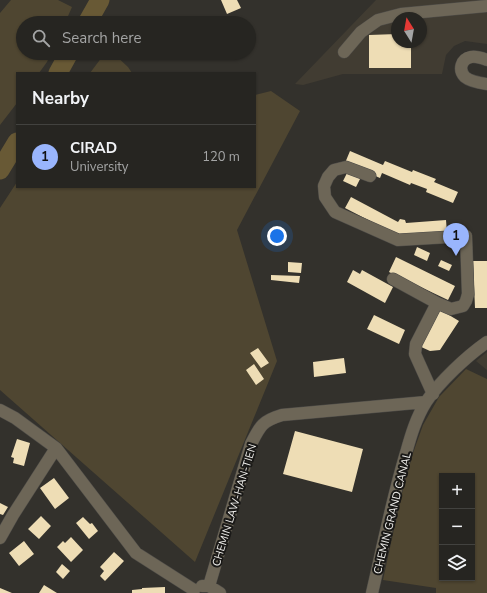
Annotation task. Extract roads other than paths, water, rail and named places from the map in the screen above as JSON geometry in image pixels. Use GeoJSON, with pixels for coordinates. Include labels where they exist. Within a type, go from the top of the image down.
{"type":"FeatureCollection","features":[{"type":"Feature","properties":{"kind":"street"},"geometry":{"type":"LineString","coordinates":[[344,52],[361,32],[378,20],[401,14],[487,6]]}},
{"type":"Feature","properties":{"kind":"street"},"geometry":{"type":"LineString","coordinates":[[487,60],[471,57],[465,60],[462,65],[462,72],[466,78],[472,81],[487,84]]}},
{"type":"Feature","properties":{"kind":"street"},"geometry":{"type":"LineString","coordinates":[[370,176],[346,167],[334,170],[328,177],[324,186],[326,197],[335,212],[398,240],[466,236],[468,294],[463,306],[451,309],[437,304],[393,279]]}},
{"type":"Feature","properties":{"kind":"street"},"geometry":{"type":"LineString","coordinates":[[429,398],[414,349],[437,304]]}},
{"type":"Feature","properties":{"kind":"street","name":"CHEMIN GRAND CANAL"},"geometry":{"type":"LineString","coordinates":[[372,593],[397,482],[416,421],[429,398],[453,371],[478,348],[487,342]]}},
{"type":"Feature","properties":{"kind":"street","name":"CHEMIN LAW-HAN-TIEN"},"geometry":{"type":"LineString","coordinates":[[209,586],[251,444],[259,428],[270,419],[282,414],[429,398]]}},
{"type":"Feature","properties":{"kind":"street"},"geometry":{"type":"LineString","coordinates":[[0,410],[15,418],[56,448],[136,552],[193,592],[200,586],[209,586],[220,593]]}},
{"type":"Feature","properties":{"kind":"street"},"geometry":{"type":"LineString","coordinates":[[0,538],[56,448]]}},
{"type":"Feature","properties":{"kind":"waterway"},"geometry":{"type":"LineString","coordinates":[[91,16],[100,0]]}},
{"type":"Feature","properties":{"kind":"waterway"},"geometry":{"type":"LineString","coordinates":[[59,72],[65,60]]}},
{"type":"Feature","properties":{"kind":"waterway"},"geometry":{"type":"LineString","coordinates":[[0,170],[16,144]]}},
{"type":"Feature","properties":{"kind":"place","name":"CIRAD"},"geometry":{"type":"Point","coordinates":[456,256]}}]}
